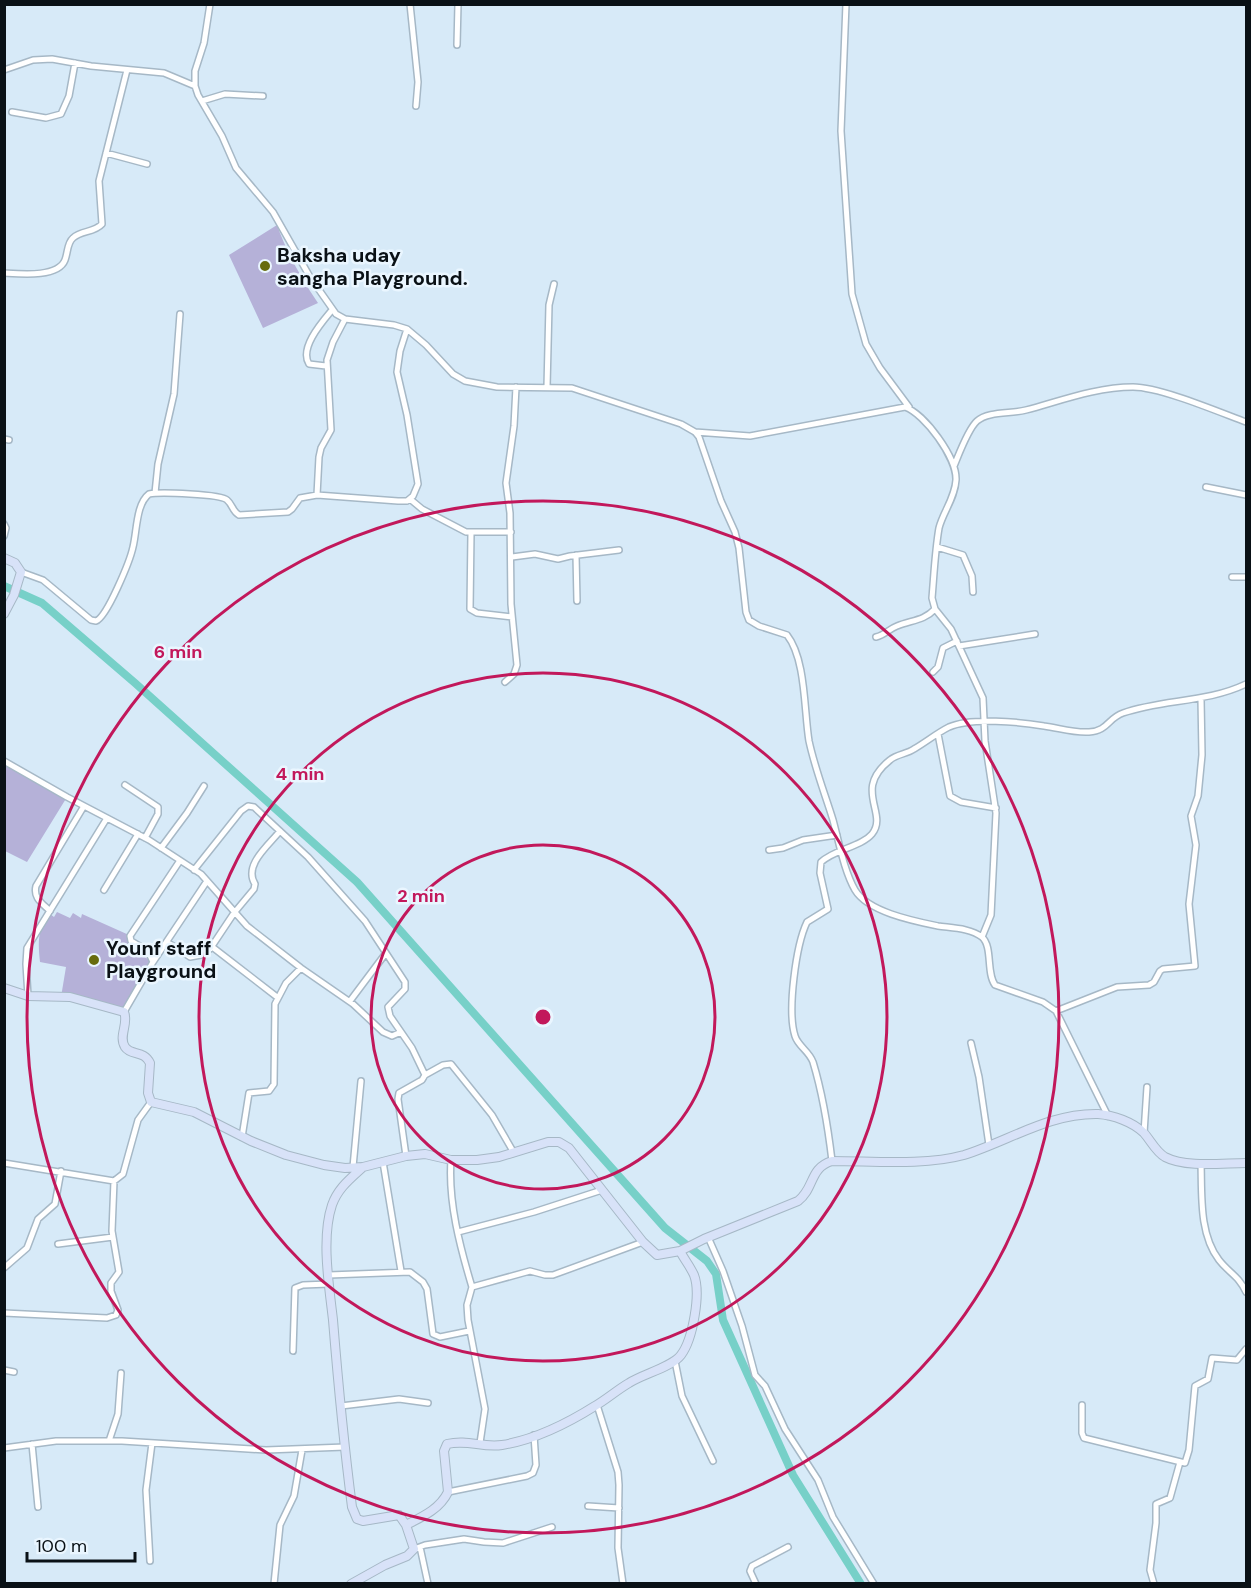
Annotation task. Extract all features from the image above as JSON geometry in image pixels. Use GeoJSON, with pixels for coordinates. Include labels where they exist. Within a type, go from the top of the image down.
{"type":"FeatureCollection","features":[{"type":"Feature","properties":{"kind":"street"},"geometry":{"type":"LineString","coordinates":[[210,4],[204,43],[195,71],[195,86],[236,168],[273,212],[288,242],[332,310],[345,319],[394,325],[407,329],[426,345],[453,374],[465,381],[486,386],[579,390],[681,424],[695,432],[750,436],[889,408],[905,406],[910,408]]}},
{"type":"Feature","properties":{"kind":"street"},"geometry":{"type":"LineString","coordinates":[[410,4],[418,82],[416,105]]}},
{"type":"Feature","properties":{"kind":"street"},"geometry":{"type":"LineString","coordinates":[[457,45],[458,4]]}},
{"type":"Feature","properties":{"kind":"street"},"geometry":{"type":"LineString","coordinates":[[846,4],[841,131],[852,294],[866,344],[880,368],[910,408],[949,454],[956,479],[940,527],[932,598],[935,609],[951,628],[983,698],[987,755],[996,808],[991,915],[982,938]]}},
{"type":"Feature","properties":{"kind":"street"},"geometry":{"type":"LineString","coordinates":[[4,70],[43,59],[164,73],[195,86]]}},
{"type":"Feature","properties":{"kind":"street"},"geometry":{"type":"LineString","coordinates":[[12,112],[46,118],[61,114],[69,96],[75,63]]}},
{"type":"Feature","properties":{"kind":"street"},"geometry":{"type":"LineString","coordinates":[[4,273],[31,274],[56,269],[63,264],[73,237],[96,230],[102,224],[99,180],[127,70]]}},
{"type":"Feature","properties":{"kind":"street"},"geometry":{"type":"LineString","coordinates":[[202,101],[225,94],[263,96]]}},
{"type":"Feature","properties":{"kind":"street"},"geometry":{"type":"LineString","coordinates":[[106,153],[147,164]]}},
{"type":"Feature","properties":{"kind":"street"},"geometry":{"type":"LineString","coordinates":[[547,387],[549,305],[554,284]]}},
{"type":"Feature","properties":{"kind":"street"},"geometry":{"type":"LineString","coordinates":[[326,366],[309,364],[306,358],[311,341],[332,310]]}},
{"type":"Feature","properties":{"kind":"street"},"geometry":{"type":"LineString","coordinates":[[155,493],[158,464],[174,394],[180,314]]}},
{"type":"Feature","properties":{"kind":"street"},"geometry":{"type":"LineString","coordinates":[[317,495],[319,457],[321,448],[331,430],[326,366],[333,342],[345,319]]}},
{"type":"Feature","properties":{"kind":"street"},"geometry":{"type":"LineString","coordinates":[[20,575],[43,580],[91,620],[101,620],[133,549],[143,502],[149,494],[220,497],[229,501],[234,513],[239,515],[288,512],[300,498],[317,495],[375,501],[410,499],[418,484],[407,415],[397,372],[400,351],[407,329]]}},
{"type":"Feature","properties":{"kind":"street"},"geometry":{"type":"LineString","coordinates":[[505,682],[514,674],[517,665],[512,617],[511,532],[506,483],[514,426],[516,387]]}},
{"type":"Feature","properties":{"kind":"street"},"geometry":{"type":"LineString","coordinates":[[954,466],[974,424],[982,418],[1023,411],[1077,395],[1125,387],[1137,387],[1164,393],[1246,422]]}},
{"type":"Feature","properties":{"kind":"street"},"geometry":{"type":"LineString","coordinates":[[695,432],[701,442],[721,501],[738,541],[746,612],[754,624],[787,635],[795,651],[815,768],[854,887],[870,904],[937,926],[962,929],[982,938],[995,985],[1043,1002],[1056,1011],[1108,1116]]}},
{"type":"Feature","properties":{"kind":"street"},"geometry":{"type":"LineString","coordinates":[[1206,487],[1246,495]]}},
{"type":"Feature","properties":{"kind":"street"},"geometry":{"type":"LineString","coordinates":[[410,499],[422,510],[471,533],[511,532]]}},
{"type":"Feature","properties":{"kind":"street"},"geometry":{"type":"LineString","coordinates":[[4,524],[6,528],[4,536]]}},
{"type":"Feature","properties":{"kind":"street"},"geometry":{"type":"LineString","coordinates":[[471,533],[471,609],[477,613],[512,617]]}},
{"type":"Feature","properties":{"kind":"street"},"geometry":{"type":"LineString","coordinates":[[937,547],[963,555],[966,567],[972,576],[973,592]]}},
{"type":"Feature","properties":{"kind":"street"},"geometry":{"type":"LineString","coordinates":[[512,557],[535,554],[558,559],[619,550]]}},
{"type":"Feature","properties":{"kind":"street"},"geometry":{"type":"LineString","coordinates":[[576,555],[577,601]]}},
{"type":"Feature","properties":{"kind":"street"},"geometry":{"type":"LineString","coordinates":[[4,558],[15,563],[20,575],[14,595],[4,614]]}},
{"type":"Feature","properties":{"kind":"street"},"geometry":{"type":"LineString","coordinates":[[1232,577],[1246,577]]}},
{"type":"Feature","properties":{"kind":"street"},"geometry":{"type":"LineString","coordinates":[[876,637],[884,635],[894,627],[927,617],[935,609]]}},
{"type":"Feature","properties":{"kind":"street"},"geometry":{"type":"LineString","coordinates":[[933,672],[939,664],[943,648],[958,643],[1035,634]]}},
{"type":"Feature","properties":{"kind":"street"},"geometry":{"type":"LineString","coordinates":[[832,1161],[826,1112],[812,1059],[797,1041],[793,1030],[793,975],[807,922],[828,909],[820,873],[821,862],[865,840],[875,829],[872,785],[874,777],[891,759],[911,751],[959,724],[1014,722],[1088,732],[1103,729],[1116,716],[1132,710],[1201,699],[1246,684]]}},
{"type":"Feature","properties":{"kind":"street"},"geometry":{"type":"LineString","coordinates":[[1056,1011],[1117,987],[1149,985],[1163,969],[1196,966],[1189,904],[1196,843],[1191,816],[1198,796],[1202,755],[1201,699]]}},
{"type":"Feature","properties":{"kind":"street"},"geometry":{"type":"LineString","coordinates":[[938,734],[948,789],[952,799],[996,808]]}},
{"type":"Feature","properties":{"kind":"street"},"geometry":{"type":"LineString","coordinates":[[4,761],[145,838],[194,870],[207,881],[247,926],[301,968],[350,1001],[383,1032],[392,1036],[401,1032]]}},
{"type":"Feature","properties":{"kind":"street"},"geometry":{"type":"LineString","coordinates":[[125,785],[158,807],[158,814],[145,838]]}},
{"type":"Feature","properties":{"kind":"street"},"geometry":{"type":"LineString","coordinates":[[161,848],[204,786]]}},
{"type":"Feature","properties":{"kind":"street"},"geometry":{"type":"LineString","coordinates":[[50,911],[38,899],[36,886],[84,806]]}},
{"type":"Feature","properties":{"kind":"street"},"geometry":{"type":"LineString","coordinates":[[194,870],[241,811],[248,806],[254,807],[308,857],[365,921],[405,982],[405,989],[388,1007],[390,1016],[412,1048],[424,1075]]}},
{"type":"Feature","properties":{"kind":"street"},"geometry":{"type":"LineString","coordinates":[[28,996],[27,948],[107,818]]}},
{"type":"Feature","properties":{"kind":"street"},"geometry":{"type":"LineString","coordinates":[[167,942],[190,957],[206,952],[255,886],[250,874],[255,861],[280,831]]}},
{"type":"Feature","properties":{"kind":"street"},"geometry":{"type":"LineString","coordinates":[[104,890],[138,834]]}},
{"type":"Feature","properties":{"kind":"street"},"geometry":{"type":"LineString","coordinates":[[769,850],[787,847],[803,840],[837,835]]}},
{"type":"Feature","properties":{"kind":"street"},"geometry":{"type":"LineString","coordinates":[[153,962],[148,951],[131,941],[130,936],[179,862]]}},
{"type":"Feature","properties":{"kind":"street"},"geometry":{"type":"LineString","coordinates":[[151,1102],[148,1093],[150,1063],[144,1055],[125,1047],[124,1012],[153,962],[207,881]]}},
{"type":"Feature","properties":{"kind":"street"},"geometry":{"type":"LineString","coordinates":[[211,946],[277,997]]}},
{"type":"Feature","properties":{"kind":"street"},"geometry":{"type":"LineString","coordinates":[[350,1001],[386,953]]}},
{"type":"Feature","properties":{"kind":"street"},"geometry":{"type":"LineString","coordinates":[[242,1137],[249,1093],[269,1091],[274,1084],[274,1012],[277,997],[286,983],[301,968]]}},
{"type":"Feature","properties":{"kind":"street"},"geometry":{"type":"LineString","coordinates":[[4,988],[28,996],[70,997],[124,1012]]}},
{"type":"Feature","properties":{"kind":"street"},"geometry":{"type":"LineString","coordinates":[[972,1044],[989,1145]]}},
{"type":"Feature","properties":{"kind":"street"},"geometry":{"type":"LineString","coordinates":[[406,1156],[399,1093],[422,1080],[424,1075],[443,1065],[451,1064],[492,1115],[514,1153]]}},
{"type":"Feature","properties":{"kind":"street"},"geometry":{"type":"LineString","coordinates":[[353,1167],[361,1081]]}},
{"type":"Feature","properties":{"kind":"street"},"geometry":{"type":"LineString","coordinates":[[1144,1133],[1147,1087]]}},
{"type":"Feature","properties":{"kind":"street"},"geometry":{"type":"LineString","coordinates":[[151,1102],[194,1112],[242,1137],[286,1155],[324,1165],[363,1167],[406,1156],[435,1155],[451,1160],[477,1160],[514,1153],[548,1142],[559,1142],[569,1148],[643,1242],[657,1255],[683,1249],[798,1201],[807,1191],[818,1168],[832,1161],[945,1159],[964,1155],[1057,1120],[1094,1114],[1128,1123],[1144,1133],[1166,1157],[1201,1164],[1246,1163]]}},
{"type":"Feature","properties":{"kind":"street"},"geometry":{"type":"LineString","coordinates":[[4,1163],[114,1181],[123,1174],[138,1120],[151,1102]]}},
{"type":"Feature","properties":{"kind":"street"},"geometry":{"type":"LineString","coordinates":[[451,1160],[452,1192],[458,1233],[472,1287],[467,1305],[469,1331],[485,1409],[480,1443]]}},
{"type":"Feature","properties":{"kind":"street"},"geometry":{"type":"LineString","coordinates":[[383,1162],[401,1271]]}},
{"type":"Feature","properties":{"kind":"street"},"geometry":{"type":"LineString","coordinates":[[1201,1164],[1204,1215],[1208,1238],[1217,1258],[1238,1277],[1246,1292]]}},
{"type":"Feature","properties":{"kind":"street"},"geometry":{"type":"LineString","coordinates":[[363,1167],[338,1189],[331,1208],[327,1234],[329,1279],[352,1508],[357,1519],[368,1521],[399,1515],[417,1548],[428,1584]]}},
{"type":"Feature","properties":{"kind":"street"},"geometry":{"type":"LineString","coordinates":[[4,1268],[27,1248],[38,1219],[55,1204],[61,1171]]}},
{"type":"Feature","properties":{"kind":"street"},"geometry":{"type":"LineString","coordinates":[[4,1313],[107,1317],[116,1315],[118,1310],[111,1291],[111,1280],[119,1272],[113,1237],[114,1181]]}},
{"type":"Feature","properties":{"kind":"street"},"geometry":{"type":"LineString","coordinates":[[458,1233],[602,1190]]}},
{"type":"Feature","properties":{"kind":"street"},"geometry":{"type":"LineString","coordinates":[[58,1244],[113,1237]]}},
{"type":"Feature","properties":{"kind":"street"},"geometry":{"type":"LineString","coordinates":[[706,1238],[723,1271],[742,1326],[755,1375],[765,1386],[785,1429],[818,1480],[833,1517],[874,1584]]}},
{"type":"Feature","properties":{"kind":"street"},"geometry":{"type":"LineString","coordinates":[[472,1287],[530,1271],[553,1275],[643,1242]]}},
{"type":"Feature","properties":{"kind":"street"},"geometry":{"type":"LineString","coordinates":[[406,1525],[441,1504],[448,1492],[445,1446],[447,1444],[460,1441],[489,1446],[503,1444],[556,1427],[597,1405],[629,1383],[675,1361],[687,1345],[696,1305],[697,1285],[683,1249]]}},
{"type":"Feature","properties":{"kind":"street"},"geometry":{"type":"LineString","coordinates":[[293,1351],[295,1288],[298,1285],[329,1279],[401,1271],[411,1272],[425,1285],[431,1309],[432,1328],[436,1336],[469,1331]]}},
{"type":"Feature","properties":{"kind":"street"},"geometry":{"type":"LineString","coordinates":[[1082,1405],[1084,1438],[1186,1462],[1194,1388],[1208,1379],[1211,1359],[1214,1357],[1237,1360],[1246,1349]]}},
{"type":"Feature","properties":{"kind":"street"},"geometry":{"type":"LineString","coordinates":[[675,1361],[682,1396],[713,1461]]}},
{"type":"Feature","properties":{"kind":"street"},"geometry":{"type":"LineString","coordinates":[[4,1370],[14,1372]]}},
{"type":"Feature","properties":{"kind":"street"},"geometry":{"type":"LineString","coordinates":[[109,1441],[118,1414],[121,1373]]}},
{"type":"Feature","properties":{"kind":"street"},"geometry":{"type":"LineString","coordinates":[[341,1406],[399,1399],[428,1403]]}},
{"type":"Feature","properties":{"kind":"street"},"geometry":{"type":"LineString","coordinates":[[597,1405],[618,1472],[618,1548],[623,1584]]}},
{"type":"Feature","properties":{"kind":"street"},"geometry":{"type":"LineString","coordinates":[[448,1492],[533,1473],[536,1465],[534,1435]]}},
{"type":"Feature","properties":{"kind":"street"},"geometry":{"type":"LineString","coordinates":[[4,1448],[57,1441],[152,1443],[224,1449],[302,1450],[345,1447]]}},
{"type":"Feature","properties":{"kind":"street"},"geometry":{"type":"LineString","coordinates":[[150,1561],[146,1481],[152,1443]]}},
{"type":"Feature","properties":{"kind":"street"},"geometry":{"type":"LineString","coordinates":[[33,1444],[38,1507]]}},
{"type":"Feature","properties":{"kind":"street"},"geometry":{"type":"LineString","coordinates":[[274,1584],[280,1526],[294,1496],[302,1450]]}},
{"type":"Feature","properties":{"kind":"street"},"geometry":{"type":"LineString","coordinates":[[1154,1584],[1150,1568],[1156,1504],[1170,1498],[1180,1462]]}},
{"type":"Feature","properties":{"kind":"street"},"geometry":{"type":"LineString","coordinates":[[588,1506],[619,1508]]}},
{"type":"Feature","properties":{"kind":"street"},"geometry":{"type":"LineString","coordinates":[[351,1584],[407,1556],[417,1548],[464,1539],[503,1543],[552,1527]]}},
{"type":"Feature","properties":{"kind":"street"},"geometry":{"type":"LineString","coordinates":[[756,1584],[750,1571],[752,1566],[788,1547]]}},
{"type":"Feature","properties":{"kind":"shaded area","name":"Baksha uday sangha Playground."},"geometry":{"type":"Polygon","coordinates":[[[277,225],[295,265],[318,303],[263,328],[229,255],[277,225]]]}},
{"type":"Feature","properties":{"kind":"shaded area"},"geometry":{"type":"Polygon","coordinates":[[[4,761],[67,797],[27,862],[5,851],[4,761]]]}},
{"type":"Feature","properties":{"kind":"shaded area","name":"Younf staff Playground"},"geometry":{"type":"Polygon","coordinates":[[[57,912],[70,918],[73,913],[81,918],[82,914],[129,935],[131,944],[153,963],[140,990],[125,1012],[61,997],[66,967],[40,962],[39,949],[39,936],[43,925],[50,914],[54,917],[57,912]]]}},
{"type":"Feature","properties":{"kind":"waterway"},"geometry":{"type":"LineString","coordinates":[[4,586],[42,603],[357,882],[665,1228],[707,1261],[716,1274],[723,1320],[793,1475],[861,1584]]}},
{"type":"Feature","properties":{"kind":"place","name":"Baksha uday sangha Playground."},"geometry":{"type":"Point","coordinates":[265,266]}},
{"type":"Feature","properties":{"kind":"place","name":"Younf staff Playground"},"geometry":{"type":"Point","coordinates":[94,960]}}]}
